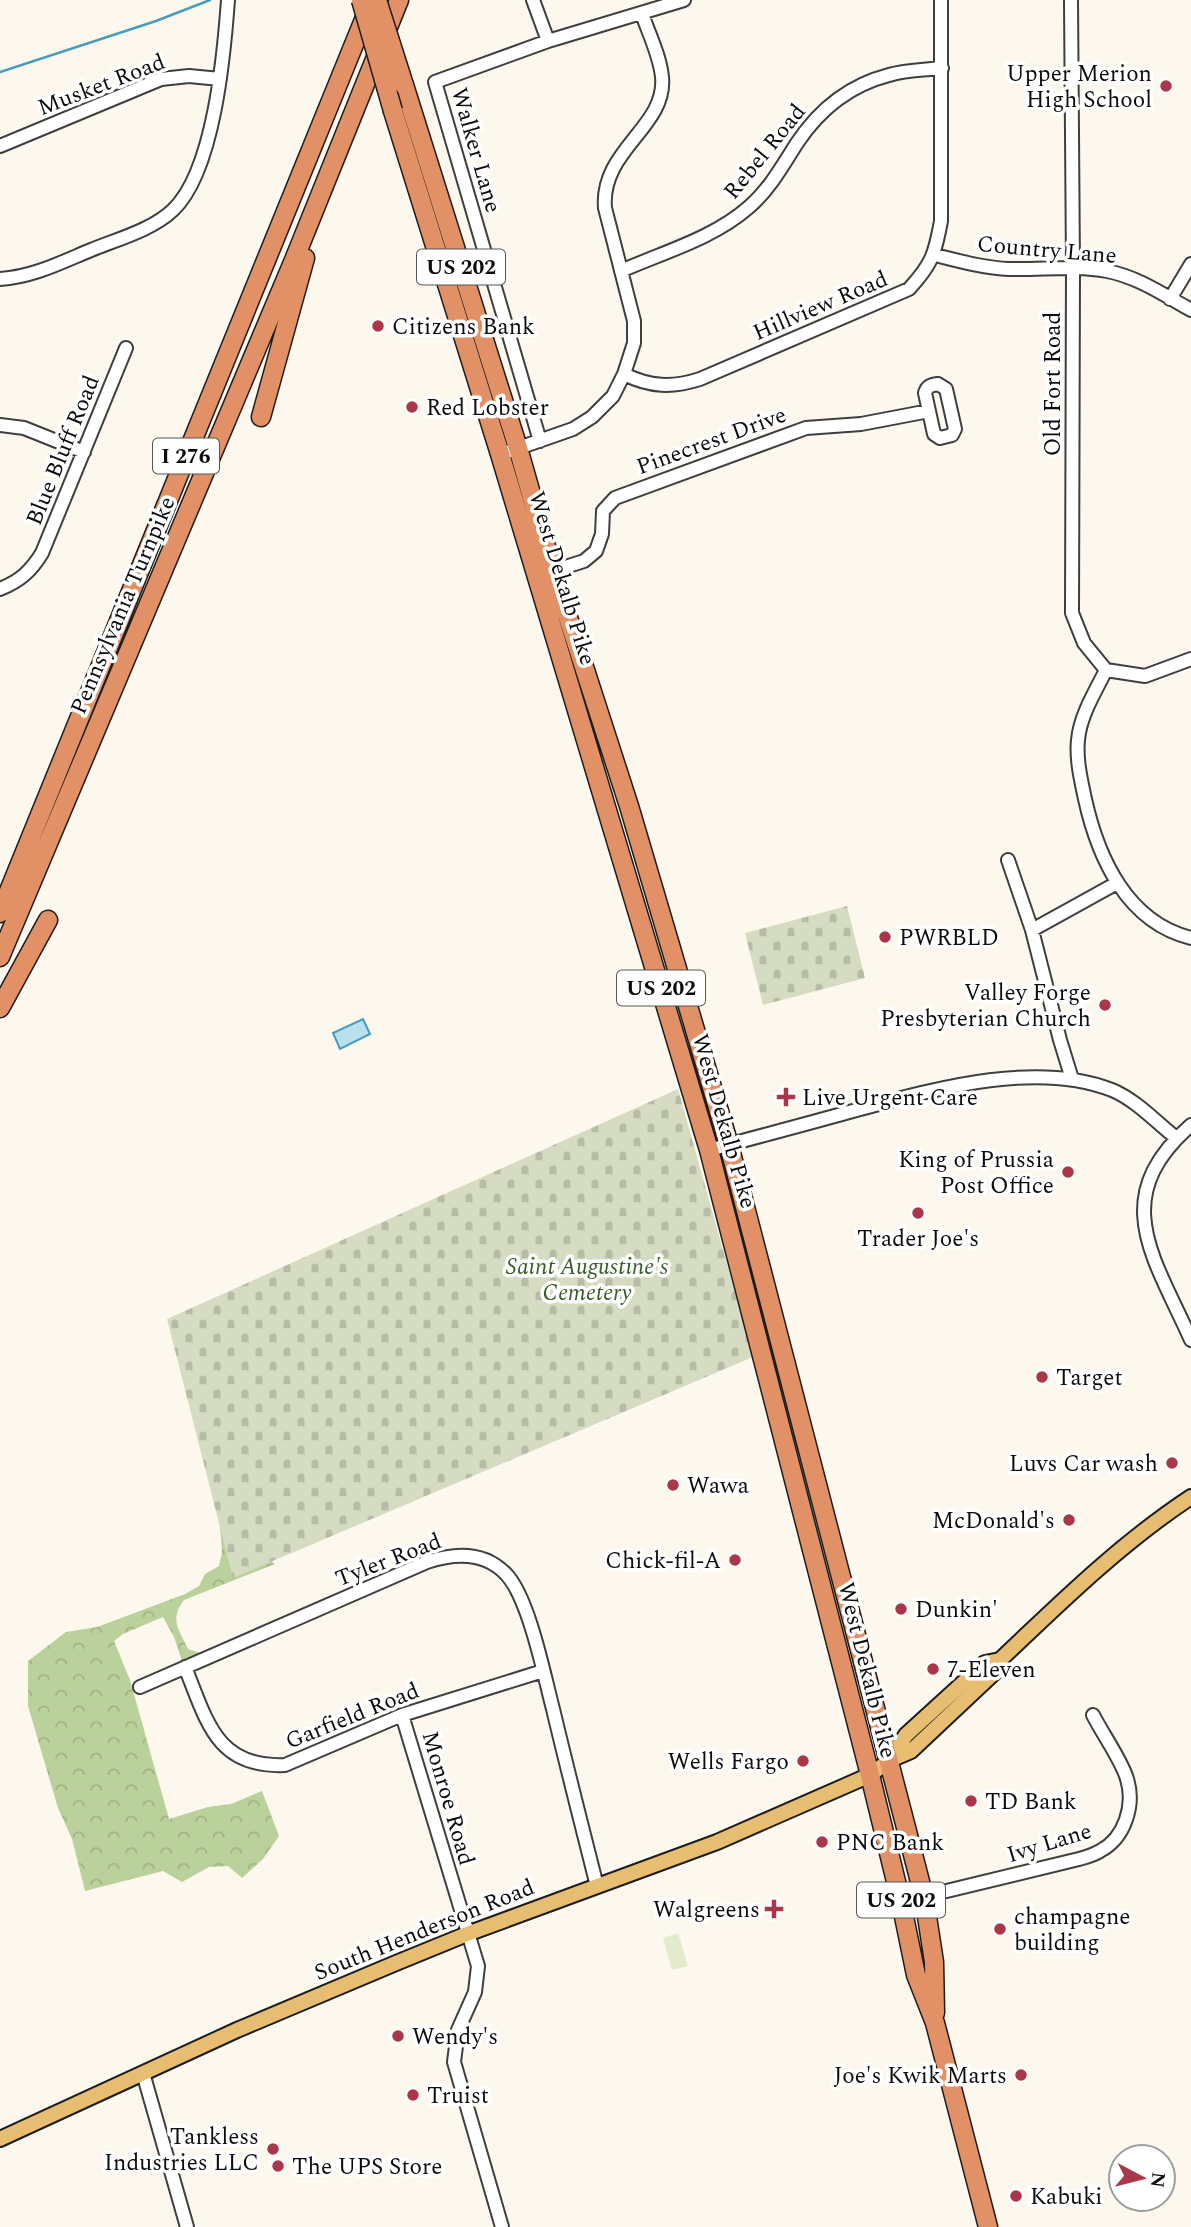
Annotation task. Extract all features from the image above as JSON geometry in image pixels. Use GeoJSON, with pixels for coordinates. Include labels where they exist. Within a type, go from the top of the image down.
{"type":"FeatureCollection","features":[{"type":"Feature","properties":{"kind":"highway","name":"West Dekalb Pike"},"geometry":{"type":"LineString","coordinates":[[361,0],[709,1150],[870,1775],[916,1975],[935,2024],[988,2227]]}},
{"type":"Feature","properties":{"kind":"highway","name":"West Dekalb Pike"},"geometry":{"type":"LineString","coordinates":[[375,0],[404,85],[518,448],[553,571],[629,806],[729,1145],[924,1897],[934,1962],[935,2024]]}},
{"type":"Feature","properties":{"kind":"highway","name":"Pennsylvania Turnpike"},"geometry":{"type":"LineString","coordinates":[[0,913],[375,0]]}},
{"type":"Feature","properties":{"kind":"highway","name":"Pennsylvania Turnpike"},"geometry":{"type":"LineString","coordinates":[[0,957],[338,153],[399,0]]}},
{"type":"Feature","properties":{"kind":"highway"},"geometry":{"type":"LineString","coordinates":[[261,416],[338,153]]}},
{"type":"Feature","properties":{"kind":"highway"},"geometry":{"type":"LineString","coordinates":[[0,1008],[48,919]]}},
{"type":"Feature","properties":{"kind":"highway"},"geometry":{"type":"LineString","coordinates":[[770,1381],[806,1434]]}},
{"type":"Feature","properties":{"kind":"highway"},"geometry":{"type":"LineString","coordinates":[[781,1428],[796,1439],[821,1498]]}},
{"type":"Feature","properties":{"kind":"main road","name":"South Henderson Road"},"geometry":{"type":"LineString","coordinates":[[0,2139],[237,2029],[467,1934],[717,1842],[870,1775],[890,1760],[911,1751],[995,1673],[1000,1660],[1107,1561],[1153,1523],[1191,1497]]}},
{"type":"Feature","properties":{"kind":"street"},"geometry":{"type":"LineString","coordinates":[[0,279],[43,270],[153,224],[174,209],[191,183],[212,119],[220,79],[228,0]]}},
{"type":"Feature","properties":{"kind":"street"},"geometry":{"type":"LineString","coordinates":[[533,0],[548,41]]}},
{"type":"Feature","properties":{"kind":"street","name":"Walker Lane"},"geometry":{"type":"LineString","coordinates":[[540,441],[435,82],[548,41],[684,0]]}},
{"type":"Feature","properties":{"kind":"street","name":"Hillview Road"},"geometry":{"type":"LineString","coordinates":[[624,374],[639,382],[660,386],[682,385],[700,379],[909,289],[924,272],[935,255],[941,221],[941,0]]}},
{"type":"Feature","properties":{"kind":"street","name":"Old Fort Road"},"geometry":{"type":"LineString","coordinates":[[1071,0],[1072,613],[1084,643],[1106,670]]}},
{"type":"Feature","properties":{"kind":"street"},"geometry":{"type":"LineString","coordinates":[[500,454],[573,429],[592,418],[613,396],[634,344],[634,321],[605,208],[604,193],[608,176],[617,160],[653,113],[660,96],[662,78],[659,61],[642,14]]}},
{"type":"Feature","properties":{"kind":"street","name":"Rebel Road"},"geometry":{"type":"LineString","coordinates":[[621,271],[735,219],[772,181],[810,123],[832,103],[856,87],[890,74],[942,68]]}},
{"type":"Feature","properties":{"kind":"street","name":"Musket Road"},"geometry":{"type":"LineString","coordinates":[[0,146],[161,79],[189,76],[220,79]]}},
{"type":"Feature","properties":{"kind":"street","name":"Country Lane"},"geometry":{"type":"LineString","coordinates":[[935,255],[1008,269],[1073,268],[1109,271],[1141,282],[1191,310]]}},
{"type":"Feature","properties":{"kind":"street"},"geometry":{"type":"LineString","coordinates":[[1170,299],[1191,264]]}},
{"type":"Feature","properties":{"kind":"street","name":"Blue Bluff Road"},"geometry":{"type":"LineString","coordinates":[[0,589],[22,578],[43,553],[126,348]]}},
{"type":"Feature","properties":{"kind":"street","name":"Pinecrest Drive"},"geometry":{"type":"LineString","coordinates":[[553,571],[584,561],[596,551],[602,534],[603,511],[615,498],[806,428],[861,424],[929,411]]}},
{"type":"Feature","properties":{"kind":"street"},"geometry":{"type":"LineString","coordinates":[[0,425],[24,428],[84,452]]}},
{"type":"Feature","properties":{"kind":"street"},"geometry":{"type":"LineString","coordinates":[[1191,659],[1145,676],[1106,670],[1087,707],[1078,739],[1079,772],[1097,842],[1117,883],[1136,907],[1157,925],[1191,938]]}},
{"type":"Feature","properties":{"kind":"street"},"geometry":{"type":"LineString","coordinates":[[1008,860],[1032,930],[1072,1079]]}},
{"type":"Feature","properties":{"kind":"street"},"geometry":{"type":"LineString","coordinates":[[1032,930],[1117,883]]}},
{"type":"Feature","properties":{"kind":"street"},"geometry":{"type":"LineString","coordinates":[[709,1150],[950,1086],[1021,1079],[1072,1079],[1114,1091],[1140,1108],[1176,1138]]}},
{"type":"Feature","properties":{"kind":"street"},"geometry":{"type":"LineString","coordinates":[[1191,1125],[1176,1138],[1155,1165],[1146,1188],[1143,1211],[1150,1247],[1191,1340]]}},
{"type":"Feature","properties":{"kind":"street","name":"Tyler Road"},"geometry":{"type":"LineString","coordinates":[[140,1687],[427,1562],[458,1554],[475,1556],[490,1562],[505,1573],[522,1599],[543,1671],[597,1886]]}},
{"type":"Feature","properties":{"kind":"street","name":"Garfield Road"},"geometry":{"type":"LineString","coordinates":[[185,1667],[214,1733],[225,1747],[252,1764],[285,1765],[402,1715],[543,1671]]}},
{"type":"Feature","properties":{"kind":"street","name":"Monroe Road"},"geometry":{"type":"LineString","coordinates":[[402,1715],[478,1966],[475,1992],[458,2030],[454,2062],[502,2227]]}},
{"type":"Feature","properties":{"kind":"street","name":"Ivy Lane"},"geometry":{"type":"LineString","coordinates":[[901,1902],[1079,1859],[1100,1851],[1112,1842],[1129,1813],[1130,1794],[1127,1776],[1093,1715]]}},
{"type":"Feature","properties":{"kind":"street"},"geometry":{"type":"LineString","coordinates":[[143,2073],[187,2227]]}},
{"type":"Feature","properties":{"kind":"green space"},"geometry":{"type":"Polygon","coordinates":[[[847,906],[865,978],[763,1005],[745,933],[847,906]]]}},
{"type":"Feature","properties":{"kind":"green space","name":"Saint Augustine's Cemetery"},"geometry":{"type":"Polygon","coordinates":[[[678,1089],[753,1357],[233,1578],[167,1319],[678,1089]]]}},
{"type":"Feature","properties":{"kind":"green space"},"geometry":{"type":"Polygon","coordinates":[[[220,1526],[275,1564],[184,1600],[177,1613],[177,1624],[188,1649],[200,1653],[182,1661],[174,1637],[163,1617],[123,1634],[114,1641],[130,1680],[169,1819],[208,1807],[231,1804],[262,1791],[279,1836],[263,1859],[242,1878],[228,1866],[209,1867],[182,1882],[163,1871],[85,1891],[72,1839],[58,1808],[28,1706],[28,1661],[66,1632],[97,1627],[185,1594],[199,1586],[205,1574],[219,1566],[222,1552],[220,1526]]]}},
{"type":"Feature","properties":{"kind":"green space"},"geometry":{"type":"Polygon","coordinates":[[[678,1933],[688,1966],[672,1970],[663,1938],[678,1933]]]}},
{"type":"Feature","properties":{"kind":"water"},"geometry":{"type":"Polygon","coordinates":[[[363,1019],[370,1034],[340,1049],[333,1033],[363,1019]]]}},
{"type":"Feature","properties":{"kind":"waterway"},"geometry":{"type":"LineString","coordinates":[[0,72],[156,21],[210,0]]}},
{"type":"Feature","properties":{"kind":"place","name":"Upper Merion High School"},"geometry":{"type":"Point","coordinates":[1166,86]}},
{"type":"Feature","properties":{"kind":"place","name":"Citizens Bank"},"geometry":{"type":"Point","coordinates":[378,326]}},
{"type":"Feature","properties":{"kind":"place","name":"Red Lobster"},"geometry":{"type":"Point","coordinates":[412,407]}},
{"type":"Feature","properties":{"kind":"place","name":"PWRBLD"},"geometry":{"type":"Point","coordinates":[885,937]}},
{"type":"Feature","properties":{"kind":"place","name":"Valley Forge Presbyterian Church"},"geometry":{"type":"Point","coordinates":[1105,1005]}},
{"type":"Feature","properties":{"kind":"place","name":"Live Urgent Care"},"geometry":{"type":"Point","coordinates":[786,1097]}},
{"type":"Feature","properties":{"kind":"place","name":"King of Prussia Post Office"},"geometry":{"type":"Point","coordinates":[1068,1172]}},
{"type":"Feature","properties":{"kind":"place","name":"Trader Joe's"},"geometry":{"type":"Point","coordinates":[918,1213]}},
{"type":"Feature","properties":{"kind":"place","name":"Target"},"geometry":{"type":"Point","coordinates":[1042,1377]}},
{"type":"Feature","properties":{"kind":"place","name":"Luvs Car wash"},"geometry":{"type":"Point","coordinates":[1172,1463]}},
{"type":"Feature","properties":{"kind":"place","name":"Wawa"},"geometry":{"type":"Point","coordinates":[673,1485]}},
{"type":"Feature","properties":{"kind":"place","name":"McDonald's"},"geometry":{"type":"Point","coordinates":[1069,1520]}},
{"type":"Feature","properties":{"kind":"place","name":"Chick-fil-A"},"geometry":{"type":"Point","coordinates":[735,1560]}},
{"type":"Feature","properties":{"kind":"place","name":"Dunkin'"},"geometry":{"type":"Point","coordinates":[901,1609]}},
{"type":"Feature","properties":{"kind":"place","name":"7-Eleven"},"geometry":{"type":"Point","coordinates":[933,1669]}},
{"type":"Feature","properties":{"kind":"place","name":"Wells Fargo"},"geometry":{"type":"Point","coordinates":[803,1761]}},
{"type":"Feature","properties":{"kind":"place","name":"TD Bank"},"geometry":{"type":"Point","coordinates":[971,1801]}},
{"type":"Feature","properties":{"kind":"place","name":"PNC Bank"},"geometry":{"type":"Point","coordinates":[822,1842]}},
{"type":"Feature","properties":{"kind":"place","name":"Walgreens"},"geometry":{"type":"Point","coordinates":[774,1909]}},
{"type":"Feature","properties":{"kind":"place","name":"champagne building"},"geometry":{"type":"Point","coordinates":[1000,1929]}},
{"type":"Feature","properties":{"kind":"place","name":"Wendy's"},"geometry":{"type":"Point","coordinates":[398,2036]}},
{"type":"Feature","properties":{"kind":"place","name":"Joe's Kwik Marts"},"geometry":{"type":"Point","coordinates":[1021,2075]}},
{"type":"Feature","properties":{"kind":"place","name":"Truist"},"geometry":{"type":"Point","coordinates":[413,2095]}},
{"type":"Feature","properties":{"kind":"place","name":"Tankless Industries LLC"},"geometry":{"type":"Point","coordinates":[273,2149]}},
{"type":"Feature","properties":{"kind":"place","name":"The UPS Store"},"geometry":{"type":"Point","coordinates":[278,2166]}},
{"type":"Feature","properties":{"kind":"place","name":"Kabuki"},"geometry":{"type":"Point","coordinates":[1016,2196]}}]}
